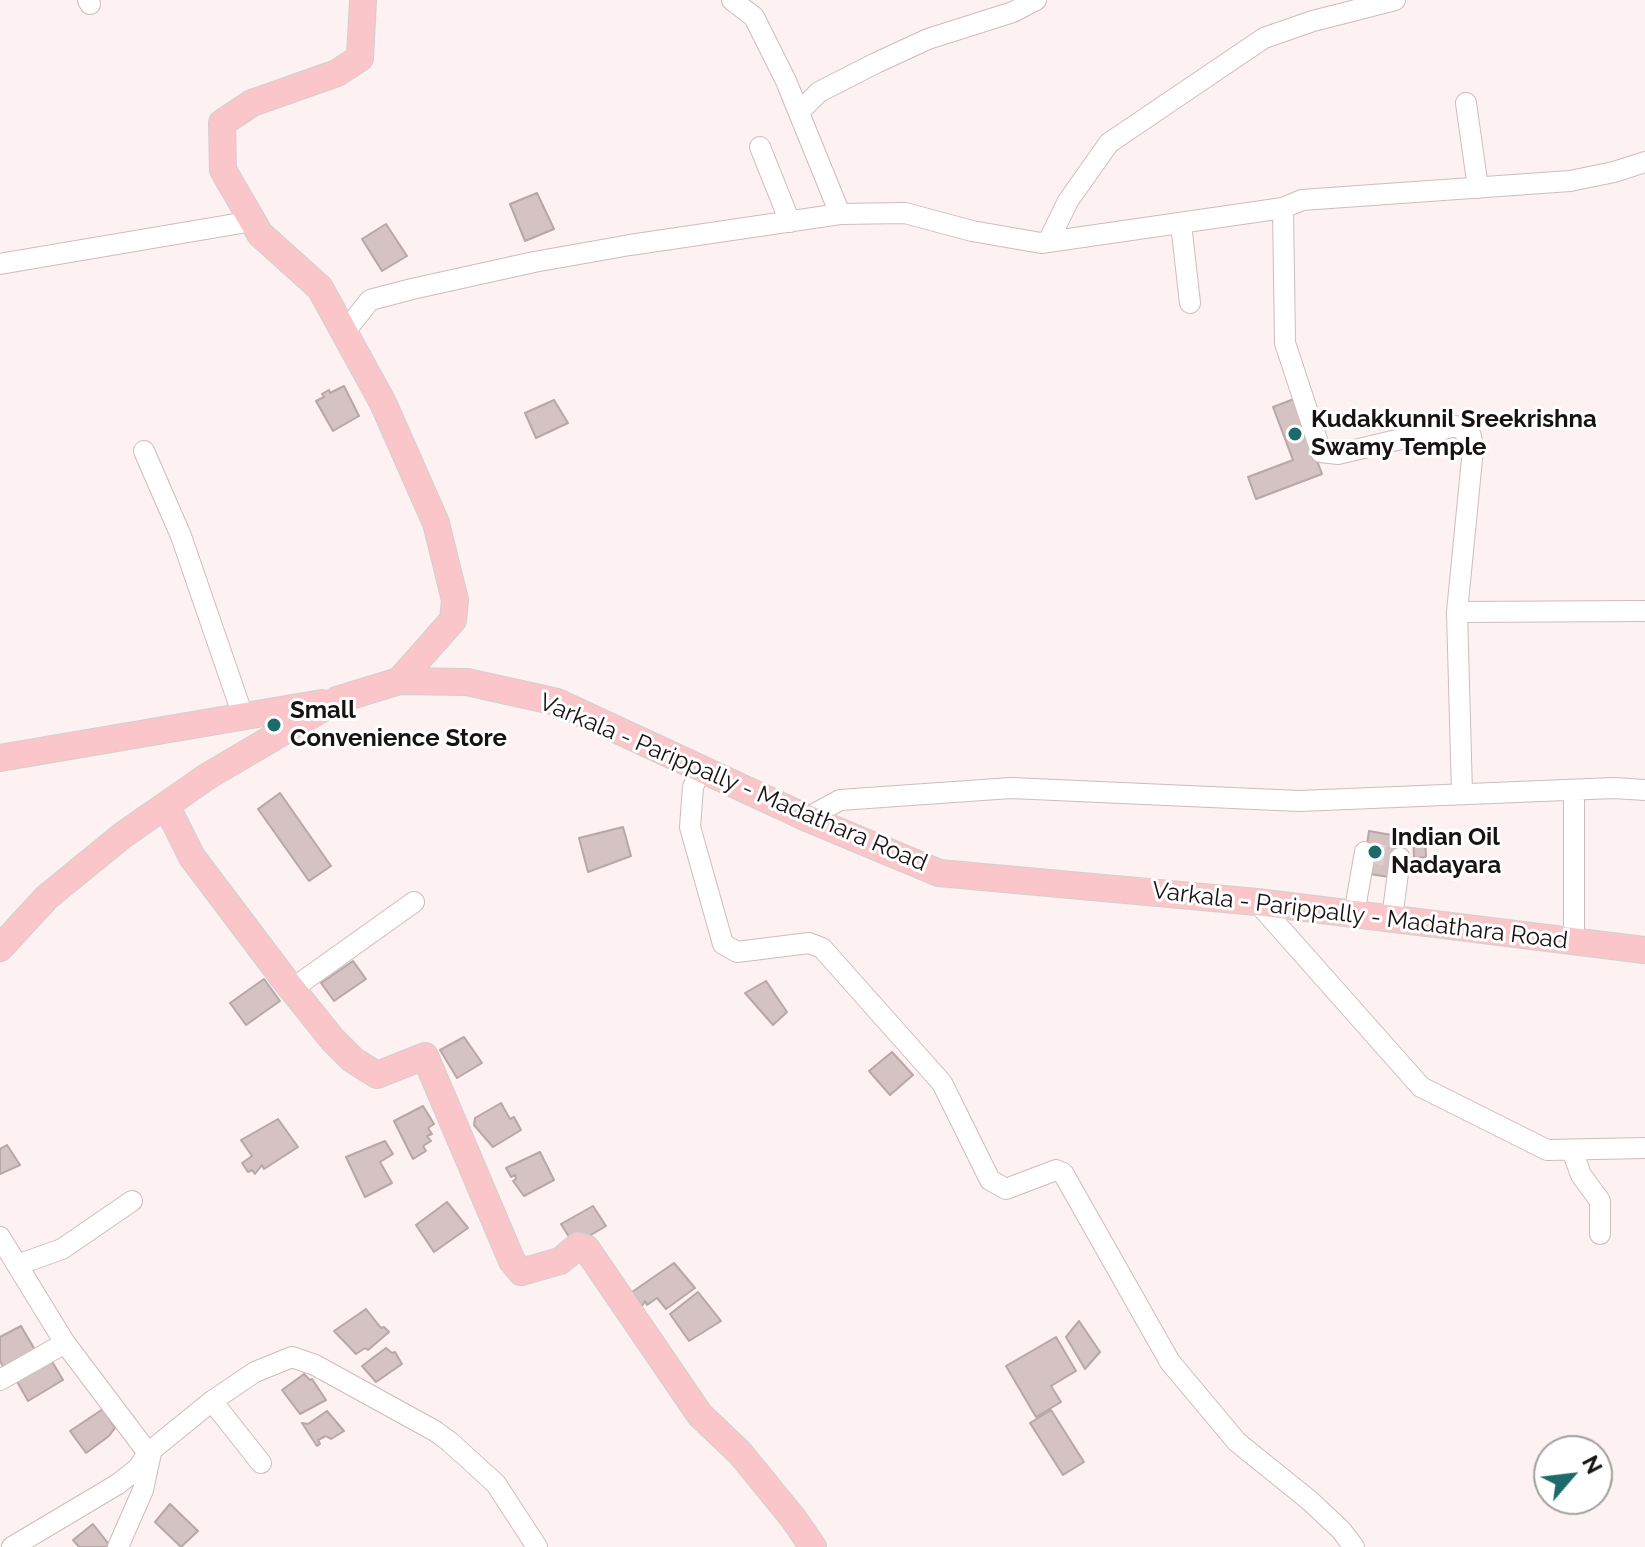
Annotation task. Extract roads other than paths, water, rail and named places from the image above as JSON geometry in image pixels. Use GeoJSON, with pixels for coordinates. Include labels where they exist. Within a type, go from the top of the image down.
{"type":"FeatureCollection","features":[{"type":"Feature","properties":{"kind":"main road"},"geometry":{"type":"LineString","coordinates":[[363,0],[360,58],[337,73],[252,103],[222,123],[223,170],[260,234],[320,288],[383,403],[436,523],[455,600],[453,620],[399,681]]}},
{"type":"Feature","properties":{"kind":"main road","name":"Varkala - Parippally - Madathara Road"},"geometry":{"type":"LineString","coordinates":[[0,948],[47,897],[123,835],[208,776],[337,700],[399,681],[467,682],[557,702],[807,818],[939,873],[1257,902],[1645,950]]}},
{"type":"Feature","properties":{"kind":"main road"},"geometry":{"type":"LineString","coordinates":[[0,758],[337,700]]}},
{"type":"Feature","properties":{"kind":"main road"},"geometry":{"type":"LineString","coordinates":[[166,805],[192,857],[292,989],[353,1060],[377,1075],[425,1056],[512,1261],[521,1272],[560,1261],[578,1246],[586,1248],[700,1415],[740,1453],[813,1547]]}},
{"type":"Feature","properties":{"kind":"street"},"geometry":{"type":"LineString","coordinates":[[732,0],[754,17],[799,112],[840,214]]}},
{"type":"Feature","properties":{"kind":"street"},"geometry":{"type":"LineString","coordinates":[[799,112],[819,92],[876,63],[1011,6],[1036,0]]}},
{"type":"Feature","properties":{"kind":"street"},"geometry":{"type":"LineString","coordinates":[[1048,242],[1068,201],[1109,143],[1264,38],[1313,21],[1395,0]]}},
{"type":"Feature","properties":{"kind":"street"},"geometry":{"type":"LineString","coordinates":[[1466,103],[1478,188]]}},
{"type":"Feature","properties":{"kind":"street"},"geometry":{"type":"LineString","coordinates":[[760,147],[790,222]]}},
{"type":"Feature","properties":{"kind":"street"},"geometry":{"type":"LineString","coordinates":[[344,333],[370,300],[616,247],[708,231],[840,214],[905,213],[972,231],[1048,242],[1283,208],[1302,200],[1570,181],[1645,162]]}},
{"type":"Feature","properties":{"kind":"street"},"geometry":{"type":"LineString","coordinates":[[1283,208],[1285,343],[1321,452],[1338,454],[1456,426],[1471,436],[1473,449],[1457,612],[1462,793]]}},
{"type":"Feature","properties":{"kind":"street"},"geometry":{"type":"LineString","coordinates":[[0,264],[253,221]]}},
{"type":"Feature","properties":{"kind":"street"},"geometry":{"type":"LineString","coordinates":[[1181,224],[1190,303]]}},
{"type":"Feature","properties":{"kind":"street"},"geometry":{"type":"LineString","coordinates":[[144,451],[181,536],[243,716]]}},
{"type":"Feature","properties":{"kind":"street"},"geometry":{"type":"LineString","coordinates":[[1457,612],[1645,611]]}},
{"type":"Feature","properties":{"kind":"street"},"geometry":{"type":"LineString","coordinates":[[701,769],[693,787],[690,827],[723,944],[737,952],[809,943],[822,948],[942,1083],[990,1180],[1006,1189],[1056,1170],[1063,1173],[1170,1362],[1237,1442],[1309,1500],[1354,1547]]}},
{"type":"Feature","properties":{"kind":"street"},"geometry":{"type":"LineString","coordinates":[[807,818],[840,800],[1011,788],[1299,801],[1614,788],[1645,790]]}},
{"type":"Feature","properties":{"kind":"street"},"geometry":{"type":"LineString","coordinates":[[1574,790],[1574,941]]}},
{"type":"Feature","properties":{"kind":"street"},"geometry":{"type":"LineString","coordinates":[[1354,914],[1365,852]]}},
{"type":"Feature","properties":{"kind":"street"},"geometry":{"type":"LineString","coordinates":[[1392,918],[1400,858]]}},
{"type":"Feature","properties":{"kind":"street"},"geometry":{"type":"LineString","coordinates":[[292,989],[414,902]]}},
{"type":"Feature","properties":{"kind":"street"},"geometry":{"type":"LineString","coordinates":[[1257,902],[1421,1087],[1547,1150],[1645,1148]]}},
{"type":"Feature","properties":{"kind":"street"},"geometry":{"type":"LineString","coordinates":[[1572,1150],[1581,1175],[1600,1201],[1600,1234]]}},
{"type":"Feature","properties":{"kind":"street"},"geometry":{"type":"LineString","coordinates":[[17,1265],[62,1249],[132,1201]]}},
{"type":"Feature","properties":{"kind":"street"},"geometry":{"type":"LineString","coordinates":[[0,1237],[65,1343],[150,1453],[143,1490],[118,1547]]}},
{"type":"Feature","properties":{"kind":"street"},"geometry":{"type":"LineString","coordinates":[[0,1380],[65,1343]]}},
{"type":"Feature","properties":{"kind":"street"},"geometry":{"type":"LineString","coordinates":[[0,1538],[10,1547],[118,1484],[212,1401],[255,1372],[292,1357],[315,1365],[450,1442],[496,1484],[537,1547]]}},
{"type":"Feature","properties":{"kind":"street"},"geometry":{"type":"LineString","coordinates":[[212,1401],[261,1463]]}},
{"type":"Feature","properties":{"kind":"tunnel"},"geometry":{"type":"LineString","coordinates":[[1365,852],[1400,858]]}},
{"type":"Feature","properties":{"kind":"place","name":"Kudakkunnil Sreekrishna Swamy Temple"},"geometry":{"type":"Point","coordinates":[1295,434]}},
{"type":"Feature","properties":{"kind":"place","name":"Small Convenience Store"},"geometry":{"type":"Point","coordinates":[274,725]}},
{"type":"Feature","properties":{"kind":"place","name":"Indian Oil Nadayara"},"geometry":{"type":"Point","coordinates":[1375,852]}}]}
